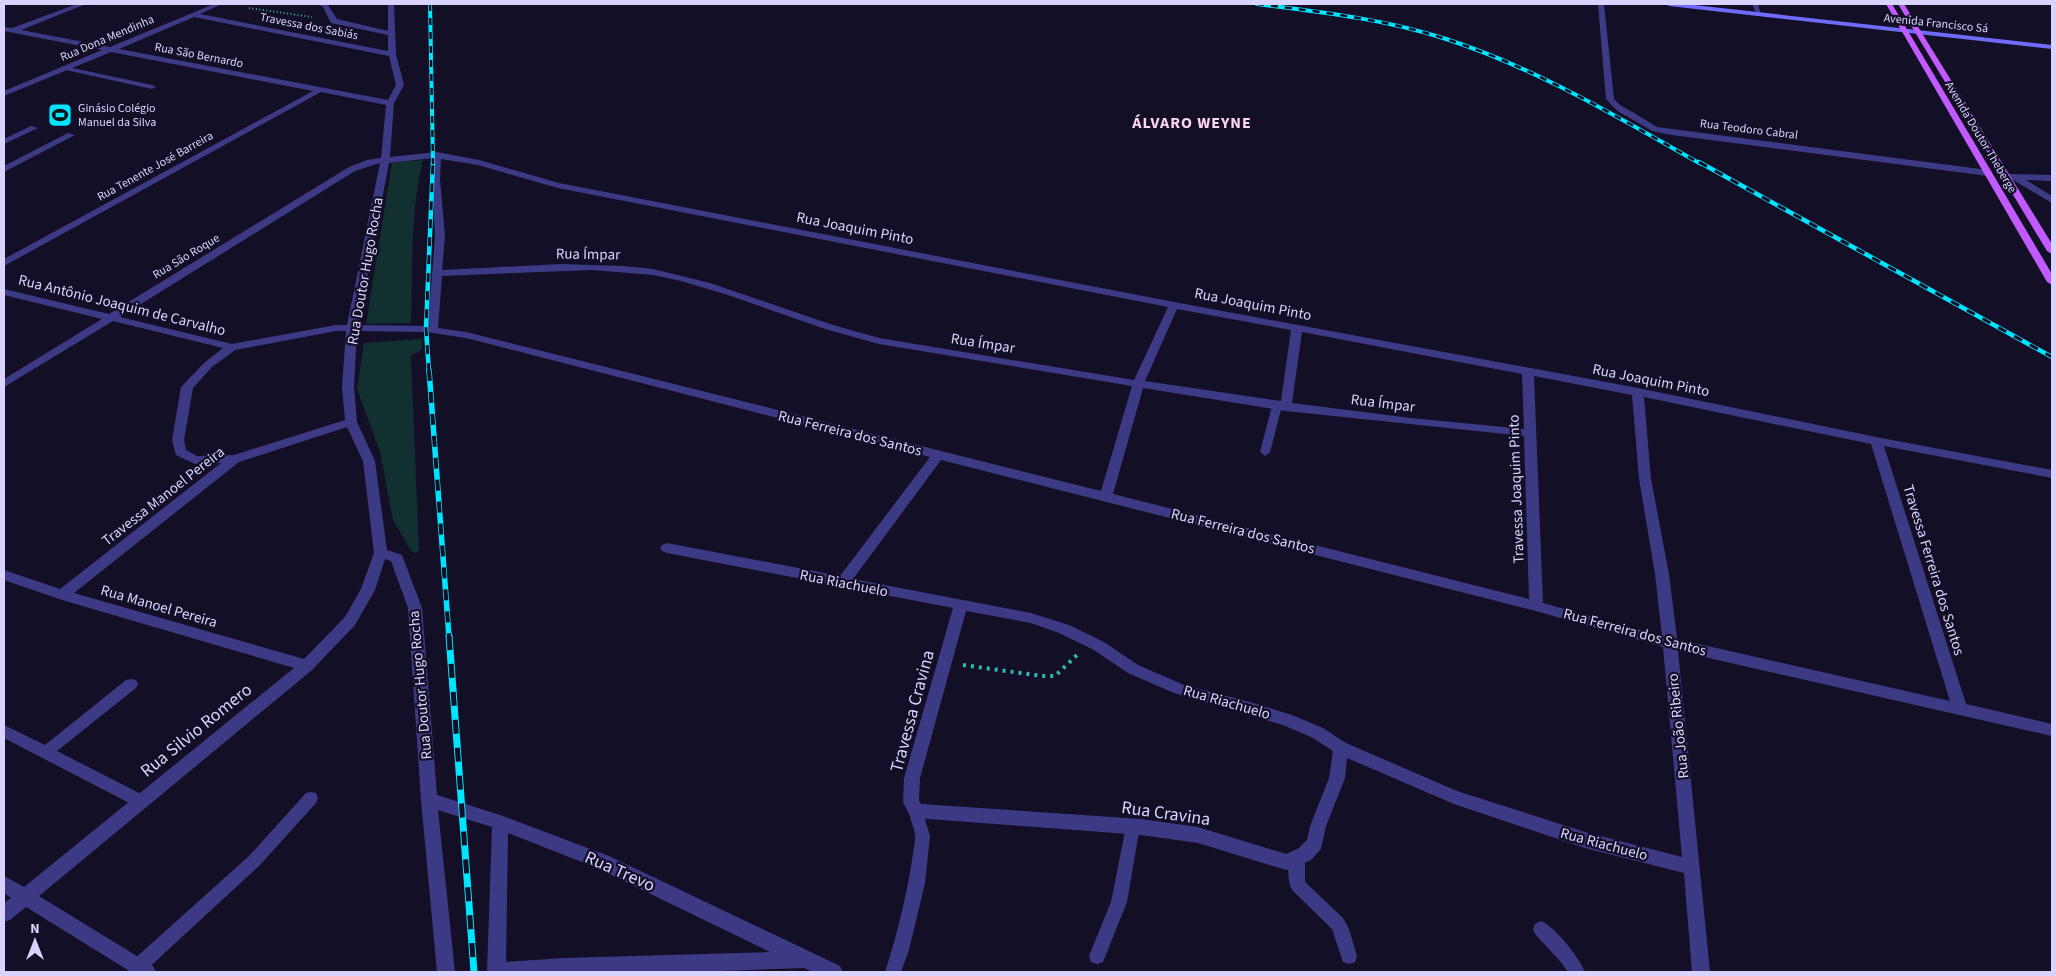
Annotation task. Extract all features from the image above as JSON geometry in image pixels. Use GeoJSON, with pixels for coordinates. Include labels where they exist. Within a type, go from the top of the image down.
{"type":"FeatureCollection","features":[{"type":"Feature","properties":{"kind":"main road","name":"Avenida Francisco Sá"},"geometry":{"type":"LineString","coordinates":[[1669,4],[2052,47]]}},
{"type":"Feature","properties":{"kind":"main road","name":"Avenida Doutor Theberge"},"geometry":{"type":"LineString","coordinates":[[1889,4],[2052,282]]}},
{"type":"Feature","properties":{"kind":"main road","name":"Avenida Doutor Theberge"},"geometry":{"type":"LineString","coordinates":[[1902,4],[2011,177],[2052,250]]}},
{"type":"Feature","properties":{"kind":"street"},"geometry":{"type":"LineString","coordinates":[[8,30],[83,4]]}},
{"type":"Feature","properties":{"kind":"street","name":"Rua Dona Mendinha"},"geometry":{"type":"LineString","coordinates":[[4,94],[219,4]]}},
{"type":"Feature","properties":{"kind":"street"},"geometry":{"type":"LineString","coordinates":[[321,4],[329,10],[331,19],[338,23],[391,34]]}},
{"type":"Feature","properties":{"kind":"street","name":"Rua Doutor Hugo Rocha"},"geometry":{"type":"LineString","coordinates":[[391,4],[392,54],[400,84],[390,103],[386,160],[352,328],[348,388],[351,422],[369,461],[381,553],[397,558],[415,608],[446,972]]}},
{"type":"Feature","properties":{"kind":"street","name":"Rua Teodoro Cabral"},"geometry":{"type":"LineString","coordinates":[[1601,4],[1610,99],[1617,107],[1655,129],[1988,173]]}},
{"type":"Feature","properties":{"kind":"street"},"geometry":{"type":"LineString","coordinates":[[1755,4],[1759,14]]}},
{"type":"Feature","properties":{"kind":"street","name":"Travessa dos Sabiás"},"geometry":{"type":"LineString","coordinates":[[193,15],[392,54]]}},
{"type":"Feature","properties":{"kind":"street","name":"Rua São Bernardo"},"geometry":{"type":"LineString","coordinates":[[8,30],[390,103]]}},
{"type":"Feature","properties":{"kind":"street","name":"Rua Tenente José Barreira"},"geometry":{"type":"LineString","coordinates":[[4,263],[318,90]]}},
{"type":"Feature","properties":{"kind":"street"},"geometry":{"type":"LineString","coordinates":[[4,142],[34,128]]}},
{"type":"Feature","properties":{"kind":"street"},"geometry":{"type":"LineString","coordinates":[[4,169],[71,135]]}},
{"type":"Feature","properties":{"kind":"street"},"geometry":{"type":"LineString","coordinates":[[386,160],[437,155],[436,179],[440,236],[433,330]]}},
{"type":"Feature","properties":{"kind":"street","name":"Rua Joaquim Pinto"},"geometry":{"type":"LineString","coordinates":[[437,155],[479,163],[558,186],[1638,392],[1876,441],[2052,474]]}},
{"type":"Feature","properties":{"kind":"street","name":"Rua São Roque"},"geometry":{"type":"LineString","coordinates":[[4,384],[352,169],[370,162],[386,160]]}},
{"type":"Feature","properties":{"kind":"street"},"geometry":{"type":"LineString","coordinates":[[2011,177],[2052,178]]}},
{"type":"Feature","properties":{"kind":"street"},"geometry":{"type":"LineString","coordinates":[[2011,177],[2052,200]]}},
{"type":"Feature","properties":{"kind":"street","name":"Rua Ímpar"},"geometry":{"type":"LineString","coordinates":[[438,273],[601,268],[646,271],[683,278],[803,320],[878,340],[1138,384],[1282,406],[1530,433]]}},
{"type":"Feature","properties":{"kind":"street","name":"Rua Antônio Joaquim de Carvalho"},"geometry":{"type":"LineString","coordinates":[[4,292],[232,347],[336,328],[352,328]]}},
{"type":"Feature","properties":{"kind":"street"},"geometry":{"type":"LineString","coordinates":[[1106,496],[1138,384],[1174,305]]}},
{"type":"Feature","properties":{"kind":"street","name":"Rua Ferreira dos Santos"},"geometry":{"type":"LineString","coordinates":[[352,328],[433,330],[476,338],[1536,606],[1668,643],[2052,730]]}},
{"type":"Feature","properties":{"kind":"street"},"geometry":{"type":"LineString","coordinates":[[1282,406],[1297,328]]}},
{"type":"Feature","properties":{"kind":"street"},"geometry":{"type":"LineString","coordinates":[[232,347],[208,365],[188,388],[178,440],[180,452],[195,460],[235,459]]}},
{"type":"Feature","properties":{"kind":"street","name":"Travessa Joaquim Pinto"},"geometry":{"type":"LineString","coordinates":[[1528,372],[1536,606]]}},
{"type":"Feature","properties":{"kind":"street","name":"Rua João Ribeiro"},"geometry":{"type":"LineString","coordinates":[[1638,392],[1645,479],[1662,574],[1701,972]]}},
{"type":"Feature","properties":{"kind":"street","name":"Travessa Manoel Pereira"},"geometry":{"type":"LineString","coordinates":[[62,596],[235,459],[351,422]]}},
{"type":"Feature","properties":{"kind":"street","name":"Travessa Ferreira dos Santos"},"geometry":{"type":"LineString","coordinates":[[1876,441],[1960,708]]}},
{"type":"Feature","properties":{"kind":"street"},"geometry":{"type":"LineString","coordinates":[[842,583],[938,455]]}},
{"type":"Feature","properties":{"kind":"street","name":"Rua Riachuelo"},"geometry":{"type":"LineString","coordinates":[[667,548],[1031,618],[1064,629],[1090,642],[1133,669],[1199,696],[1250,708],[1287,720],[1318,733],[1341,748],[1446,794],[1501,814],[1584,840],[1692,867]]}},
{"type":"Feature","properties":{"kind":"street","name":"Rua Silvio Romero"},"geometry":{"type":"LineString","coordinates":[[4,914],[307,666],[350,621],[368,590],[381,553]]}},
{"type":"Feature","properties":{"kind":"street","name":"Rua Manoel Pereira"},"geometry":{"type":"LineString","coordinates":[[4,575],[62,596],[307,666]]}},
{"type":"Feature","properties":{"kind":"street","name":"Travessa Cravina"},"geometry":{"type":"LineString","coordinates":[[916,810],[911,802],[912,778],[961,604]]}},
{"type":"Feature","properties":{"kind":"street"},"geometry":{"type":"LineString","coordinates":[[1297,858],[1305,854],[1315,844],[1318,826],[1337,778],[1341,748]]}},
{"type":"Feature","properties":{"kind":"street","name":"Rua Trevo"},"geometry":{"type":"LineString","coordinates":[[430,800],[500,822],[602,862],[804,960],[834,972]]}},
{"type":"Feature","properties":{"kind":"street","name":"Rua Cravina"},"geometry":{"type":"LineString","coordinates":[[916,810],[1133,826],[1198,835],[1286,862],[1297,858]]}},
{"type":"Feature","properties":{"kind":"street"},"geometry":{"type":"LineString","coordinates":[[497,972],[500,822]]}},
{"type":"Feature","properties":{"kind":"street"},"geometry":{"type":"LineString","coordinates":[[4,884],[143,970]]}},
{"type":"Feature","properties":{"kind":"street","name":"Rua Trevo"},"geometry":{"type":"LineString","coordinates":[[497,972],[564,967],[804,960]]}},
{"type":"Feature","properties":{"kind":"lane"},"geometry":{"type":"LineString","coordinates":[[63,68],[152,87]]}},
{"type":"Feature","properties":{"kind":"lane"},"geometry":{"type":"LineString","coordinates":[[1265,452],[1282,406]]}},
{"type":"Feature","properties":{"kind":"lane"},"geometry":{"type":"LineString","coordinates":[[45,752],[131,684]]}},
{"type":"Feature","properties":{"kind":"lane"},"geometry":{"type":"LineString","coordinates":[[4,731],[140,802]]}},
{"type":"Feature","properties":{"kind":"lane"},"geometry":{"type":"LineString","coordinates":[[143,970],[254,861],[311,798]]}},
{"type":"Feature","properties":{"kind":"lane"},"geometry":{"type":"LineString","coordinates":[[893,972],[901,950],[917,883],[923,836],[916,810]]}},
{"type":"Feature","properties":{"kind":"lane"},"geometry":{"type":"LineString","coordinates":[[1097,956],[1119,902],[1133,826]]}},
{"type":"Feature","properties":{"kind":"lane"},"geometry":{"type":"LineString","coordinates":[[1297,858],[1297,885],[1340,928],[1349,956]]}},
{"type":"Feature","properties":{"kind":"lane"},"geometry":{"type":"LineString","coordinates":[[1541,929],[1566,955],[1577,972]]}},
{"type":"Feature","properties":{"kind":"path"},"geometry":{"type":"LineString","coordinates":[[242,7],[331,19]]}},
{"type":"Feature","properties":{"kind":"path"},"geometry":{"type":"LineString","coordinates":[[945,662],[1042,676],[1055,676],[1090,642]]}},
{"type":"Feature","properties":{"kind":"green space"},"geometry":{"type":"Polygon","coordinates":[[[423,160],[414,220],[411,323],[366,324],[392,163],[423,160]]]}},
{"type":"Feature","properties":{"kind":"green space"},"geometry":{"type":"Polygon","coordinates":[[[422,339],[421,351],[411,355],[419,551],[415,553],[411,551],[393,520],[380,452],[357,389],[364,343],[422,339]]]}},
{"type":"Feature","properties":{"kind":"railway"},"geometry":{"type":"LineString","coordinates":[[430,4],[433,163]]}},
{"type":"Feature","properties":{"kind":"railway"},"geometry":{"type":"LineString","coordinates":[[1257,4],[1376,21],[1446,39],[1512,64],[1545,79],[1701,164]]}},
{"type":"Feature","properties":{"kind":"railway"},"geometry":{"type":"LineString","coordinates":[[1699,162],[2052,357]]}},
{"type":"Feature","properties":{"kind":"railway"},"geometry":{"type":"LineString","coordinates":[[429,372],[426,329],[433,163]]}},
{"type":"Feature","properties":{"kind":"railway"},"geometry":{"type":"LineString","coordinates":[[429,370],[449,637]]}},
{"type":"Feature","properties":{"kind":"railway"},"geometry":{"type":"LineString","coordinates":[[449,636],[474,972]]}},
{"type":"Feature","properties":{"kind":"place","name":"Ginásio Colégio Manuel da Silva"},"geometry":{"type":"Point","coordinates":[60,115]}},
{"type":"Feature","properties":{"kind":"district","name":"ÁLVARO WEYNE"},"geometry":{"type":"Point","coordinates":[1192,122]}}]}
